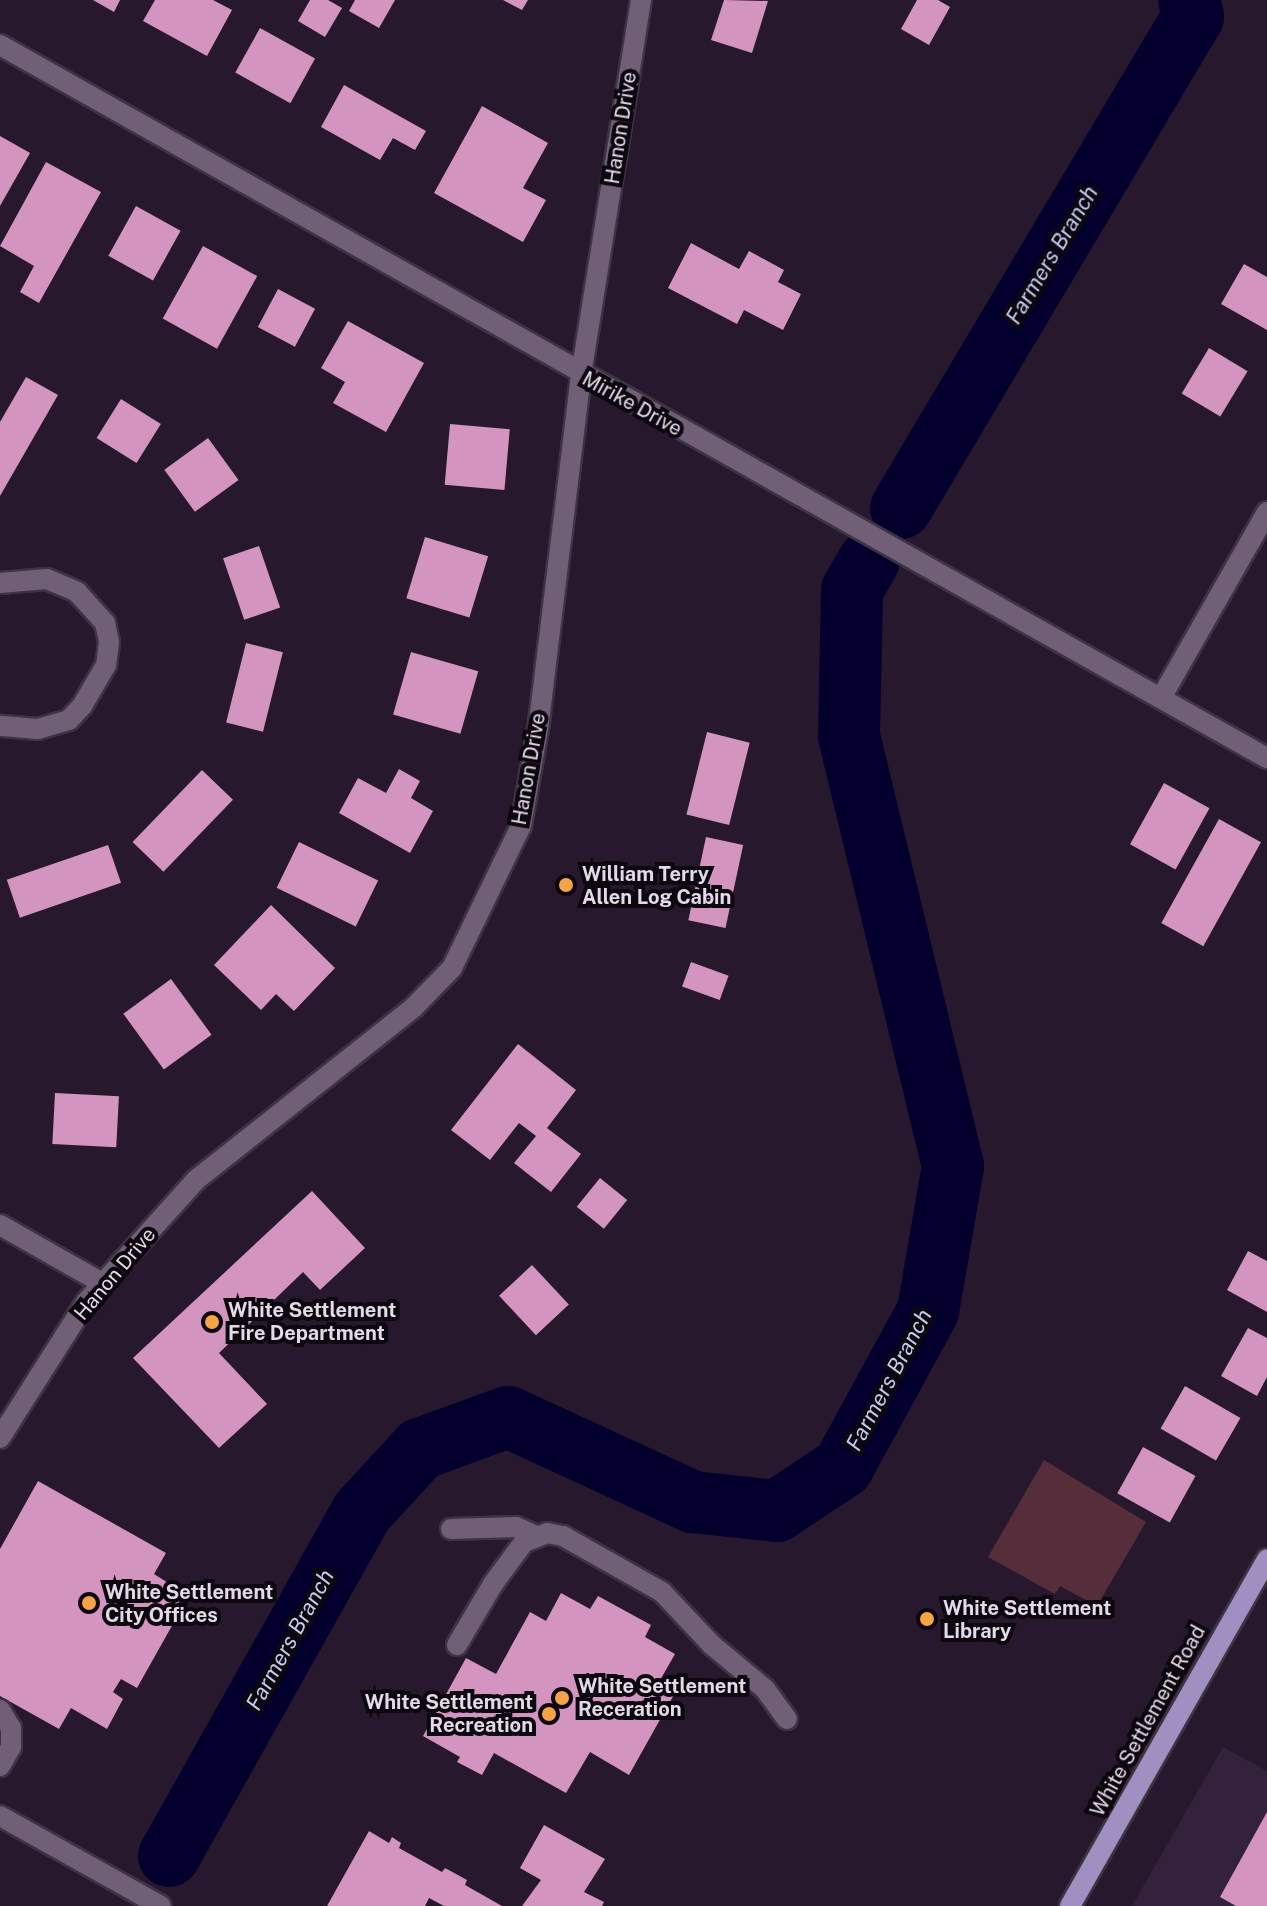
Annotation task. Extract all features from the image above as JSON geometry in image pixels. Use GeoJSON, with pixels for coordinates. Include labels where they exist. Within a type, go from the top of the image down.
{"type":"FeatureCollection","features":[{"type":"Feature","properties":{"kind":"main road","name":"White Settlement Road"},"geometry":{"type":"LineString","coordinates":[[1070,1906],[1267,1559]]}},
{"type":"Feature","properties":{"kind":"street","name":"Hanon Drive"},"geometry":{"type":"LineString","coordinates":[[0,1438],[102,1283],[196,1180],[414,1007],[452,968],[521,826],[538,730],[581,375],[641,0]]}},
{"type":"Feature","properties":{"kind":"street","name":"Mirike Drive"},"geometry":{"type":"LineString","coordinates":[[0,45],[581,375],[1267,758]]}},
{"type":"Feature","properties":{"kind":"street"},"geometry":{"type":"LineString","coordinates":[[1161,698],[1267,512]]}},
{"type":"Feature","properties":{"kind":"street"},"geometry":{"type":"LineString","coordinates":[[0,583],[47,579],[77,592],[105,623],[109,642],[106,665],[69,720],[37,729],[0,726]]}},
{"type":"Feature","properties":{"kind":"street"},"geometry":{"type":"LineString","coordinates":[[0,1225],[102,1283]]}},
{"type":"Feature","properties":{"kind":"street"},"geometry":{"type":"LineString","coordinates":[[451,1529],[516,1527],[536,1536]]}},
{"type":"Feature","properties":{"kind":"street"},"geometry":{"type":"LineString","coordinates":[[457,1645],[524,1542],[547,1533],[563,1536],[662,1592],[712,1645],[765,1689],[787,1719]]}},
{"type":"Feature","properties":{"kind":"street"},"geometry":{"type":"LineString","coordinates":[[0,1710],[11,1728],[11,1747],[0,1766]]}},
{"type":"Feature","properties":{"kind":"street"},"geometry":{"type":"LineString","coordinates":[[0,1816],[161,1906]]}},
{"type":"Feature","properties":{"kind":"shaded area"},"geometry":{"type":"Polygon","coordinates":[[[1044,1460],[1146,1522],[1097,1606],[1060,1586],[1055,1594],[988,1557],[1044,1460]]]}},
{"type":"Feature","properties":{"kind":"shaded area"},"geometry":{"type":"Polygon","coordinates":[[[1223,1747],[1267,1771],[1267,1906],[1132,1906],[1223,1747]]]}},
{"type":"Feature","properties":{"kind":"building"},"geometry":{"type":"Polygon","coordinates":[[[93,0],[120,0],[114,12],[93,0]]]}},
{"type":"Feature","properties":{"kind":"building"},"geometry":{"type":"Polygon","coordinates":[[[155,0],[213,0],[232,10],[207,56],[143,21],[155,0]]]}},
{"type":"Feature","properties":{"kind":"building"},"geometry":{"type":"Polygon","coordinates":[[[310,0],[328,0],[342,8],[325,37],[298,21],[310,0]]]}},
{"type":"Feature","properties":{"kind":"building"},"geometry":{"type":"Polygon","coordinates":[[[355,0],[395,0],[379,28],[349,11],[355,0]]]}},
{"type":"Feature","properties":{"kind":"building"},"geometry":{"type":"Polygon","coordinates":[[[503,0],[528,0],[522,10],[503,0]]]}},
{"type":"Feature","properties":{"kind":"building"},"geometry":{"type":"Polygon","coordinates":[[[724,0],[768,1],[752,53],[711,40],[724,0]]]}},
{"type":"Feature","properties":{"kind":"building"},"geometry":{"type":"Polygon","coordinates":[[[917,0],[938,0],[950,7],[929,45],[901,29],[917,0]]]}},
{"type":"Feature","properties":{"kind":"building"},"geometry":{"type":"Polygon","coordinates":[[[260,28],[315,59],[290,103],[235,73],[260,28]]]}},
{"type":"Feature","properties":{"kind":"building"},"geometry":{"type":"Polygon","coordinates":[[[344,85],[426,131],[415,150],[393,138],[380,160],[321,127],[344,85]]]}},
{"type":"Feature","properties":{"kind":"building"},"geometry":{"type":"Polygon","coordinates":[[[482,106],[548,143],[523,188],[546,200],[523,242],[434,193],[482,106]]]}},
{"type":"Feature","properties":{"kind":"building"},"geometry":{"type":"Polygon","coordinates":[[[0,136],[30,153],[0,206],[0,136]]]}},
{"type":"Feature","properties":{"kind":"building"},"geometry":{"type":"Polygon","coordinates":[[[46,162],[101,192],[39,303],[20,292],[34,266],[0,246],[46,162]]]}},
{"type":"Feature","properties":{"kind":"building"},"geometry":{"type":"Polygon","coordinates":[[[136,206],[181,231],[153,281],[108,256],[136,206]]]}},
{"type":"Feature","properties":{"kind":"building"},"geometry":{"type":"Polygon","coordinates":[[[691,243],[739,269],[749,251],[784,270],[778,282],[801,294],[783,330],[744,310],[737,324],[668,288],[691,243]]]}},
{"type":"Feature","properties":{"kind":"building"},"geometry":{"type":"Polygon","coordinates":[[[203,246],[257,276],[217,349],[163,319],[203,246]]]}},
{"type":"Feature","properties":{"kind":"building"},"geometry":{"type":"Polygon","coordinates":[[[1244,264],[1267,277],[1267,330],[1221,304],[1244,264]]]}},
{"type":"Feature","properties":{"kind":"building"},"geometry":{"type":"Polygon","coordinates":[[[278,289],[315,309],[295,347],[258,327],[278,289]]]}},
{"type":"Feature","properties":{"kind":"building"},"geometry":{"type":"Polygon","coordinates":[[[348,321],[424,363],[386,432],[333,403],[345,382],[321,368],[348,321]]]}},
{"type":"Feature","properties":{"kind":"building"},"geometry":{"type":"Polygon","coordinates":[[[1209,348],[1248,371],[1220,417],[1182,393],[1209,348]]]}},
{"type":"Feature","properties":{"kind":"building"},"geometry":{"type":"Polygon","coordinates":[[[26,377],[58,395],[0,496],[0,422],[26,377]]]}},
{"type":"Feature","properties":{"kind":"building"},"geometry":{"type":"Polygon","coordinates":[[[121,399],[161,424],[136,463],[97,438],[121,399]]]}},
{"type":"Feature","properties":{"kind":"building"},"geometry":{"type":"Polygon","coordinates":[[[450,424],[510,429],[504,490],[445,485],[450,424]]]}},
{"type":"Feature","properties":{"kind":"building"},"geometry":{"type":"Polygon","coordinates":[[[208,438],[239,480],[195,512],[164,470],[208,438]]]}},
{"type":"Feature","properties":{"kind":"building"},"geometry":{"type":"Polygon","coordinates":[[[425,537],[488,556],[469,618],[406,598],[425,537]]]}},
{"type":"Feature","properties":{"kind":"building"},"geometry":{"type":"Polygon","coordinates":[[[259,546],[280,607],[244,620],[223,558],[259,546]]]}},
{"type":"Feature","properties":{"kind":"building"},"geometry":{"type":"Polygon","coordinates":[[[246,643],[283,652],[263,732],[226,723],[246,643]]]}},
{"type":"Feature","properties":{"kind":"building"},"geometry":{"type":"Polygon","coordinates":[[[411,652],[478,671],[460,734],[393,714],[411,652]]]}},
{"type":"Feature","properties":{"kind":"building"},"geometry":{"type":"Polygon","coordinates":[[[707,732],[750,743],[729,825],[686,814],[707,732]]]}},
{"type":"Feature","properties":{"kind":"building"},"geometry":{"type":"Polygon","coordinates":[[[399,769],[420,781],[411,798],[433,811],[410,853],[339,813],[358,778],[386,793],[399,769]]]}},
{"type":"Feature","properties":{"kind":"building"},"geometry":{"type":"Polygon","coordinates":[[[202,770],[233,800],[163,872],[133,842],[202,770]]]}},
{"type":"Feature","properties":{"kind":"building"},"geometry":{"type":"Polygon","coordinates":[[[1164,783],[1209,808],[1176,869],[1130,844],[1164,783]]]}},
{"type":"Feature","properties":{"kind":"building"},"geometry":{"type":"Polygon","coordinates":[[[1219,819],[1261,842],[1203,946],[1161,923],[1219,819]]]}},
{"type":"Feature","properties":{"kind":"building"},"geometry":{"type":"Polygon","coordinates":[[[706,837],[743,845],[725,928],[688,920],[706,837]]]}},
{"type":"Feature","properties":{"kind":"building"},"geometry":{"type":"Polygon","coordinates":[[[299,842],[378,881],[356,926],[277,888],[299,842]]]}},
{"type":"Feature","properties":{"kind":"building"},"geometry":{"type":"Polygon","coordinates":[[[108,845],[121,883],[20,918],[7,880],[108,845]]]}},
{"type":"Feature","properties":{"kind":"building"},"geometry":{"type":"Polygon","coordinates":[[[271,905],[335,968],[294,1011],[276,994],[261,1010],[214,965],[271,905]]]}},
{"type":"Feature","properties":{"kind":"building"},"geometry":{"type":"Polygon","coordinates":[[[691,962],[729,976],[720,1000],[682,986],[691,962]]]}},
{"type":"Feature","properties":{"kind":"building"},"geometry":{"type":"Polygon","coordinates":[[[171,979],[212,1035],[164,1070],[123,1014],[171,979]]]}},
{"type":"Feature","properties":{"kind":"building"},"geometry":{"type":"Polygon","coordinates":[[[518,1044],[576,1090],[547,1128],[581,1154],[551,1192],[514,1163],[536,1136],[519,1123],[490,1160],[451,1130],[518,1044]]]}},
{"type":"Feature","properties":{"kind":"building"},"geometry":{"type":"Polygon","coordinates":[[[55,1093],[119,1096],[116,1147],[52,1144],[55,1093]]]}},
{"type":"Feature","properties":{"kind":"building"},"geometry":{"type":"Polygon","coordinates":[[[600,1178],[627,1200],[604,1229],[577,1207],[600,1178]]]}},
{"type":"Feature","properties":{"kind":"building","name":"White Settlement Fire Department"},"geometry":{"type":"Polygon","coordinates":[[[312,1191],[365,1248],[320,1290],[303,1272],[219,1353],[267,1404],[219,1448],[133,1358],[312,1191]]]}},
{"type":"Feature","properties":{"kind":"building"},"geometry":{"type":"Polygon","coordinates":[[[1248,1251],[1267,1261],[1267,1312],[1227,1290],[1248,1251]]]}},
{"type":"Feature","properties":{"kind":"building"},"geometry":{"type":"Polygon","coordinates":[[[532,1265],[569,1304],[536,1335],[499,1296],[532,1265]]]}},
{"type":"Feature","properties":{"kind":"building"},"geometry":{"type":"Polygon","coordinates":[[[1248,1328],[1267,1338],[1267,1377],[1257,1396],[1221,1376],[1248,1328]]]}},
{"type":"Feature","properties":{"kind":"building"},"geometry":{"type":"Polygon","coordinates":[[[1185,1386],[1240,1418],[1216,1460],[1160,1428],[1185,1386]]]}},
{"type":"Feature","properties":{"kind":"building"},"geometry":{"type":"Polygon","coordinates":[[[1143,1447],[1195,1476],[1170,1522],[1117,1493],[1143,1447]]]}},
{"type":"Feature","properties":{"kind":"building","name":"White Settlement City Offices"},"geometry":{"type":"Polygon","coordinates":[[[38,1481],[166,1553],[154,1574],[184,1593],[173,1612],[178,1615],[137,1688],[121,1679],[113,1692],[123,1699],[107,1729],[71,1708],[59,1729],[0,1696],[0,1549],[38,1481]]]}},
{"type":"Feature","properties":{"kind":"building","name":"White Settlement Recreation"},"geometry":{"type":"Polygon","coordinates":[[[561,1593],[590,1609],[598,1596],[651,1625],[645,1637],[675,1654],[659,1682],[676,1691],[629,1775],[590,1752],[566,1793],[494,1753],[482,1775],[457,1762],[460,1757],[423,1736],[466,1658],[496,1674],[530,1612],[546,1621],[561,1593]]]}},
{"type":"Feature","properties":{"kind":"building"},"geometry":{"type":"Polygon","coordinates":[[[1267,1812],[1267,1906],[1236,1906],[1220,1897],[1267,1812]]]}},
{"type":"Feature","properties":{"kind":"building"},"geometry":{"type":"Polygon","coordinates":[[[544,1825],[605,1859],[584,1892],[604,1902],[602,1906],[522,1906],[541,1880],[520,1868],[544,1825]]]}},
{"type":"Feature","properties":{"kind":"building"},"geometry":{"type":"Polygon","coordinates":[[[369,1831],[389,1843],[392,1837],[401,1843],[399,1848],[442,1872],[445,1868],[467,1880],[465,1885],[502,1906],[444,1906],[429,1898],[425,1906],[327,1906],[369,1831]]]}},
{"type":"Feature","properties":{"kind":"waterway","name":"Farmers Branch"},"geometry":{"type":"LineString","coordinates":[[901,508],[1193,17],[1189,0]]}},
{"type":"Feature","properties":{"kind":"waterway","name":"Farmers Branch"},"geometry":{"type":"LineString","coordinates":[[169,1856],[362,1512],[420,1449],[508,1417],[693,1502],[777,1511],[843,1467],[928,1311],[953,1166],[849,735],[852,590],[869,561]]}},
{"type":"Feature","properties":{"kind":"place","name":"William Terry Allen Log Cabin"},"geometry":{"type":"Point","coordinates":[566,885]}},
{"type":"Feature","properties":{"kind":"place","name":"White Settlement Fire Department"},"geometry":{"type":"Point","coordinates":[212,1322]}},
{"type":"Feature","properties":{"kind":"place","name":"White Settlement City Offices"},"geometry":{"type":"Point","coordinates":[89,1603]}},
{"type":"Feature","properties":{"kind":"place","name":"White Settlement Library"},"geometry":{"type":"Point","coordinates":[927,1619]}},
{"type":"Feature","properties":{"kind":"place","name":"White Settlement Receration"},"geometry":{"type":"Point","coordinates":[562,1698]}},
{"type":"Feature","properties":{"kind":"place","name":"White Settlement Recreation"},"geometry":{"type":"Point","coordinates":[549,1714]}}]}
